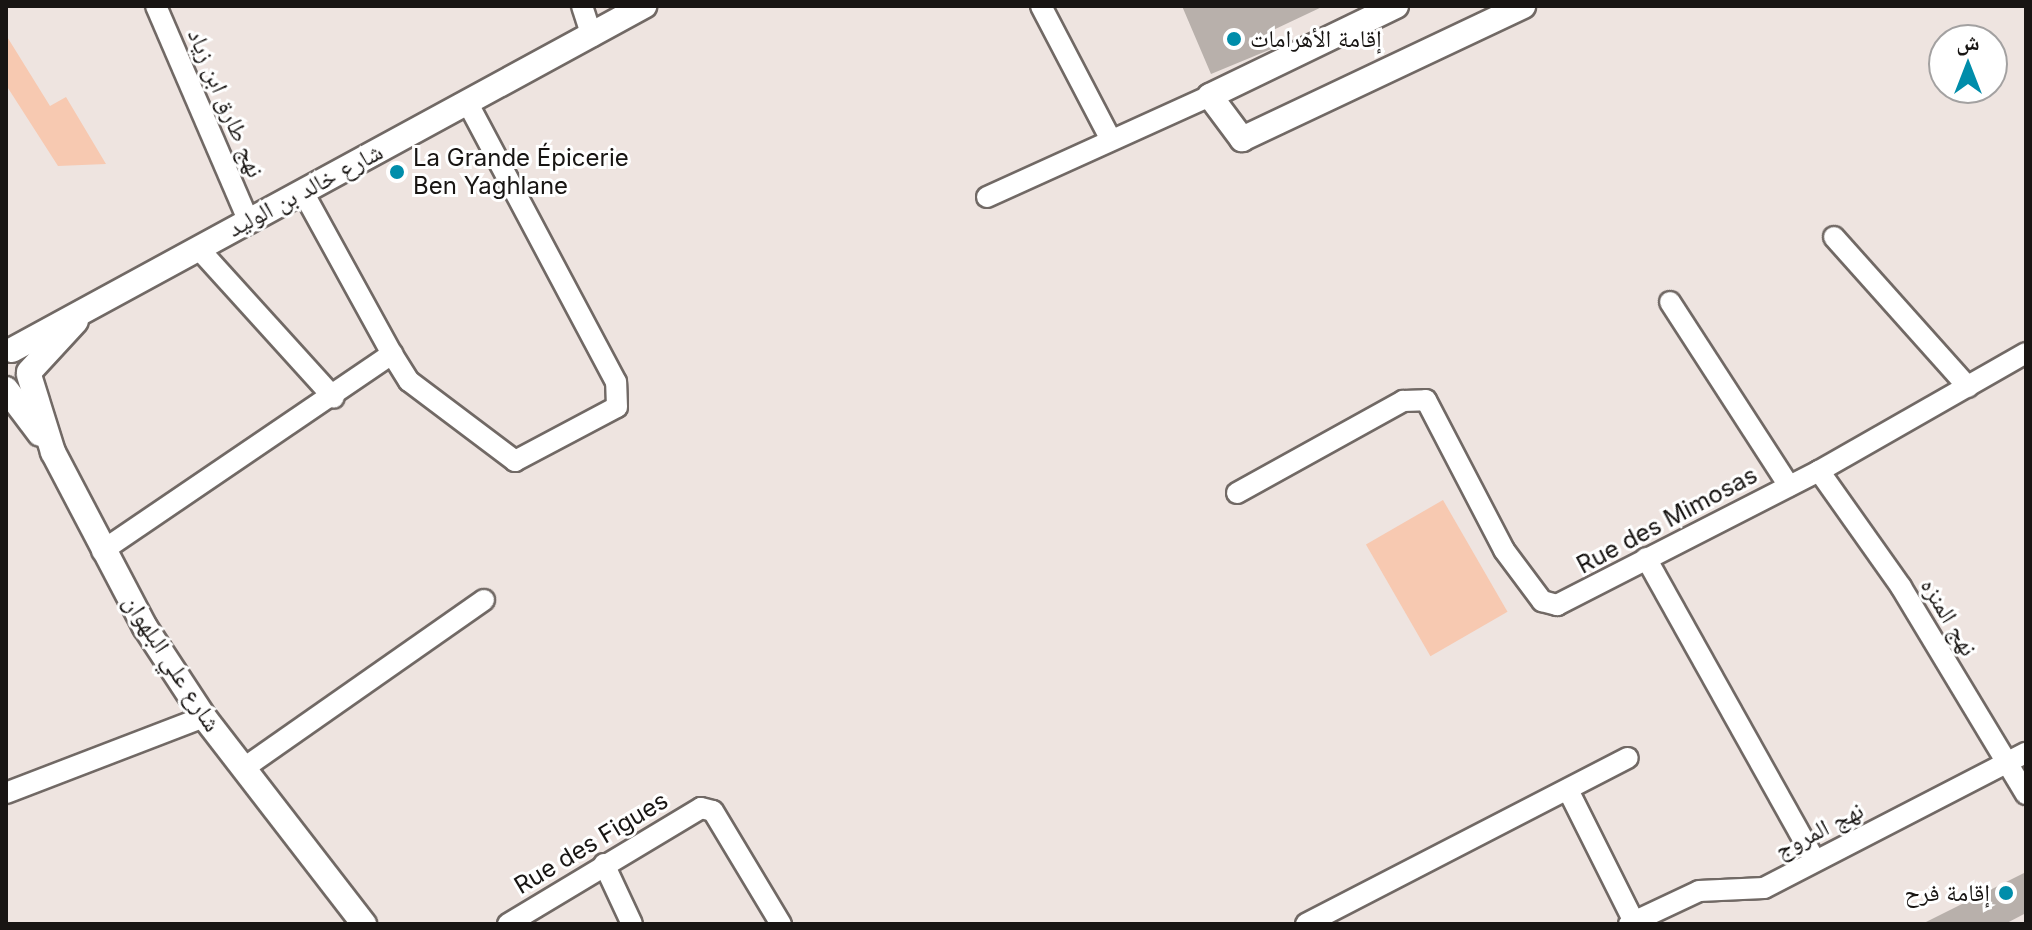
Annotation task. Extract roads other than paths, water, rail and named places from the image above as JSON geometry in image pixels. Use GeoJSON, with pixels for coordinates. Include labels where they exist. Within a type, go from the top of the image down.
{"type":"FeatureCollection","features":[{"type":"Feature","properties":{"kind":"street","name":"نهج طارق ابن زياد"},"geometry":{"type":"LineString","coordinates":[[156,6],[248,220]]}},
{"type":"Feature","properties":{"kind":"street"},"geometry":{"type":"LineString","coordinates":[[582,6],[592,36]]}},
{"type":"Feature","properties":{"kind":"street","name":"شارع خالد بن الوليد"},"geometry":{"type":"LineString","coordinates":[[9,351],[592,36],[618,12],[644,6]]}},
{"type":"Feature","properties":{"kind":"street"},"geometry":{"type":"LineString","coordinates":[[1041,6],[1111,140]]}},
{"type":"Feature","properties":{"kind":"street"},"geometry":{"type":"LineString","coordinates":[[987,197],[1210,96],[1396,6]]}},
{"type":"Feature","properties":{"kind":"street"},"geometry":{"type":"LineString","coordinates":[[1210,96],[1242,139],[1523,6]]}},
{"type":"Feature","properties":{"kind":"street"},"geometry":{"type":"LineString","coordinates":[[303,192],[409,381],[515,461],[617,407],[616,382],[467,102]]}},
{"type":"Feature","properties":{"kind":"street"},"geometry":{"type":"LineString","coordinates":[[1834,237],[1968,387]]}},
{"type":"Feature","properties":{"kind":"street"},"geometry":{"type":"LineString","coordinates":[[198,248],[334,398]]}},
{"type":"Feature","properties":{"kind":"street"},"geometry":{"type":"LineString","coordinates":[[1670,302],[1789,486]]}},
{"type":"Feature","properties":{"kind":"street","name":"شارع خالد بن الوليد"},"geometry":{"type":"LineString","coordinates":[[6,387],[29,373],[94,307]]}},
{"type":"Feature","properties":{"kind":"street"},"geometry":{"type":"LineString","coordinates":[[9,351],[26,357],[29,373]]}},
{"type":"Feature","properties":{"kind":"street","name":"Rue des Mimosas"},"geometry":{"type":"LineString","coordinates":[[1237,493],[1416,398],[1426,400],[1504,550],[1542,601],[1566,602],[1819,471],[2026,353]]}},
{"type":"Feature","properties":{"kind":"street"},"geometry":{"type":"LineString","coordinates":[[102,551],[334,398],[392,354]]}},
{"type":"Feature","properties":{"kind":"street","name":"شارع علي البلهوان"},"geometry":{"type":"LineString","coordinates":[[29,373],[53,452],[102,551],[204,717],[364,924]]}},
{"type":"Feature","properties":{"kind":"street"},"geometry":{"type":"LineString","coordinates":[[6,387],[53,452]]}},
{"type":"Feature","properties":{"kind":"street","name":"نهج المنزه"},"geometry":{"type":"LineString","coordinates":[[1819,471],[1901,587],[2026,794]]}},
{"type":"Feature","properties":{"kind":"street"},"geometry":{"type":"LineString","coordinates":[[1646,558],[1815,860]]}},
{"type":"Feature","properties":{"kind":"street"},"geometry":{"type":"LineString","coordinates":[[244,768],[484,600]]}},
{"type":"Feature","properties":{"kind":"street"},"geometry":{"type":"LineString","coordinates":[[6,793],[204,717]]}},
{"type":"Feature","properties":{"kind":"street","name":"نهج المروج"},"geometry":{"type":"LineString","coordinates":[[1633,923],[1699,891],[1764,888],[2026,753]]}},
{"type":"Feature","properties":{"kind":"street"},"geometry":{"type":"LineString","coordinates":[[1306,924],[1569,792],[1628,758]]}},
{"type":"Feature","properties":{"kind":"street"},"geometry":{"type":"LineString","coordinates":[[1569,792],[1633,923]]}},
{"type":"Feature","properties":{"kind":"street","name":"Rue des Figues"},"geometry":{"type":"LineString","coordinates":[[516,922],[604,864],[701,808],[713,811],[781,924]]}},
{"type":"Feature","properties":{"kind":"street"},"geometry":{"type":"LineString","coordinates":[[604,864],[632,924]]}},
{"type":"Feature","properties":{"kind":"place","name":"إقامة الأهرامات"},"geometry":{"type":"Point","coordinates":[1234,39]}},
{"type":"Feature","properties":{"kind":"place","name":"La Grande Épicerie Ben Yaghlane"},"geometry":{"type":"Point","coordinates":[397,172]}},
{"type":"Feature","properties":{"kind":"place","name":"إقامة فرح"},"geometry":{"type":"Point","coordinates":[2006,893]}}]}
